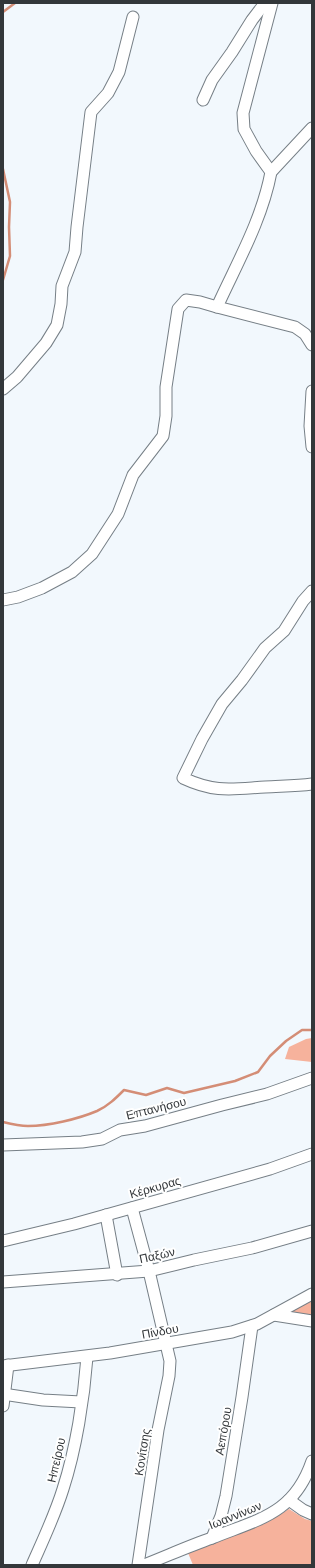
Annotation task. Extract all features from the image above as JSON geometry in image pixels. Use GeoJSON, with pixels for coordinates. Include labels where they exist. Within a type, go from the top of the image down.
{"type":"FeatureCollection","features":[{"type":"Feature","properties":{"kind":"street"},"geometry":{"type":"LineString","coordinates":[[203,100],[212,80],[265,3]]}},
{"type":"Feature","properties":{"kind":"street"},"geometry":{"type":"LineString","coordinates":[[271,172],[256,151],[244,129],[243,113],[272,3]]}},
{"type":"Feature","properties":{"kind":"street"},"geometry":{"type":"LineString","coordinates":[[3,388],[17,377],[46,343],[57,324],[61,304],[62,286],[75,252],[85,148],[91,112],[108,93],[119,72],[133,17]]}},
{"type":"Feature","properties":{"kind":"street"},"geometry":{"type":"LineString","coordinates":[[217,307],[260,213],[271,172],[312,128]]}},
{"type":"Feature","properties":{"kind":"street"},"geometry":{"type":"LineString","coordinates":[[3,600],[18,597],[42,588],[72,572],[92,554],[118,514],[133,475],[163,436],[166,416],[166,387],[178,309],[186,300],[200,302],[295,327],[306,334],[312,345]]}},
{"type":"Feature","properties":{"kind":"street"},"geometry":{"type":"LineString","coordinates":[[312,391],[310,426],[312,447]]}},
{"type":"Feature","properties":{"kind":"street"},"geometry":{"type":"LineString","coordinates":[[312,591],[303,601],[284,631],[265,648],[242,680],[222,704],[202,739],[183,778],[198,785],[226,790],[266,786],[293,787],[312,784]]}},
{"type":"Feature","properties":{"kind":"street","name":"Επτανήσου"},"geometry":{"type":"LineString","coordinates":[[3,1145],[82,1142],[102,1139],[120,1130],[145,1126],[267,1094],[312,1078]]}},
{"type":"Feature","properties":{"kind":"street","name":"Κέρκυρας"},"geometry":{"type":"LineString","coordinates":[[3,1242],[132,1208],[270,1169],[312,1154]]}},
{"type":"Feature","properties":{"kind":"street","name":"Κονίτσης"},"geometry":{"type":"LineString","coordinates":[[132,1208],[170,1361],[169,1376],[158,1430],[138,1565]]}},
{"type":"Feature","properties":{"kind":"street"},"geometry":{"type":"LineString","coordinates":[[106,1214],[117,1275]]}},
{"type":"Feature","properties":{"kind":"street","name":"Παξών"},"geometry":{"type":"LineString","coordinates":[[3,1282],[149,1272],[194,1260],[252,1248],[312,1231]]}},
{"type":"Feature","properties":{"kind":"street","name":"Πίνδου"},"geometry":{"type":"LineString","coordinates":[[6,1366],[87,1357],[225,1334],[252,1326],[312,1294]]}},
{"type":"Feature","properties":{"kind":"street"},"geometry":{"type":"LineString","coordinates":[[274,1315],[312,1321]]}},
{"type":"Feature","properties":{"kind":"street","name":"Αεπόρου"},"geometry":{"type":"LineString","coordinates":[[212,1538],[221,1516],[224,1503],[242,1397],[252,1326]]}},
{"type":"Feature","properties":{"kind":"street","name":"Ηπείρου"},"geometry":{"type":"LineString","coordinates":[[32,1565],[63,1489],[73,1448],[87,1357]]}},
{"type":"Feature","properties":{"kind":"street"},"geometry":{"type":"LineString","coordinates":[[3,1406],[6,1366]]}},
{"type":"Feature","properties":{"kind":"street"},"geometry":{"type":"LineString","coordinates":[[3,1394],[43,1400],[81,1402]]}},
{"type":"Feature","properties":{"kind":"street","name":"Ιωαννίνων"},"geometry":{"type":"LineString","coordinates":[[144,1565],[267,1517],[289,1500],[304,1481],[312,1461]]}},
{"type":"Feature","properties":{"kind":"street"},"geometry":{"type":"LineString","coordinates":[[289,1500],[303,1510],[312,1514]]}},
{"type":"Feature","properties":{"kind":"shaded area"},"geometry":{"type":"Polygon","coordinates":[[[312,1038],[312,1062],[285,1059],[289,1047],[306,1039],[312,1038]]]}},
{"type":"Feature","properties":{"kind":"shaded area"},"geometry":{"type":"Polygon","coordinates":[[[312,1298],[312,1318],[287,1313],[312,1298]]]}},
{"type":"Feature","properties":{"kind":"shaded area"},"geometry":{"type":"Polygon","coordinates":[[[289,1509],[305,1519],[312,1521],[312,1565],[193,1565],[188,1553],[268,1522],[289,1509]]]}},
{"type":"Feature","properties":{"kind":"waterway"},"geometry":{"type":"LineString","coordinates":[[3,12],[15,3]]}},
{"type":"Feature","properties":{"kind":"waterway"},"geometry":{"type":"LineString","coordinates":[[3,169],[10,202],[10,256],[3,280]]}},
{"type":"Feature","properties":{"kind":"waterway"},"geometry":{"type":"LineString","coordinates":[[3,1122],[22,1126],[36,1126],[72,1119],[101,1109],[112,1102],[124,1090],[146,1095],[167,1088],[184,1093],[235,1081],[258,1072],[270,1056],[286,1041],[302,1030],[312,1030]]}}]}
